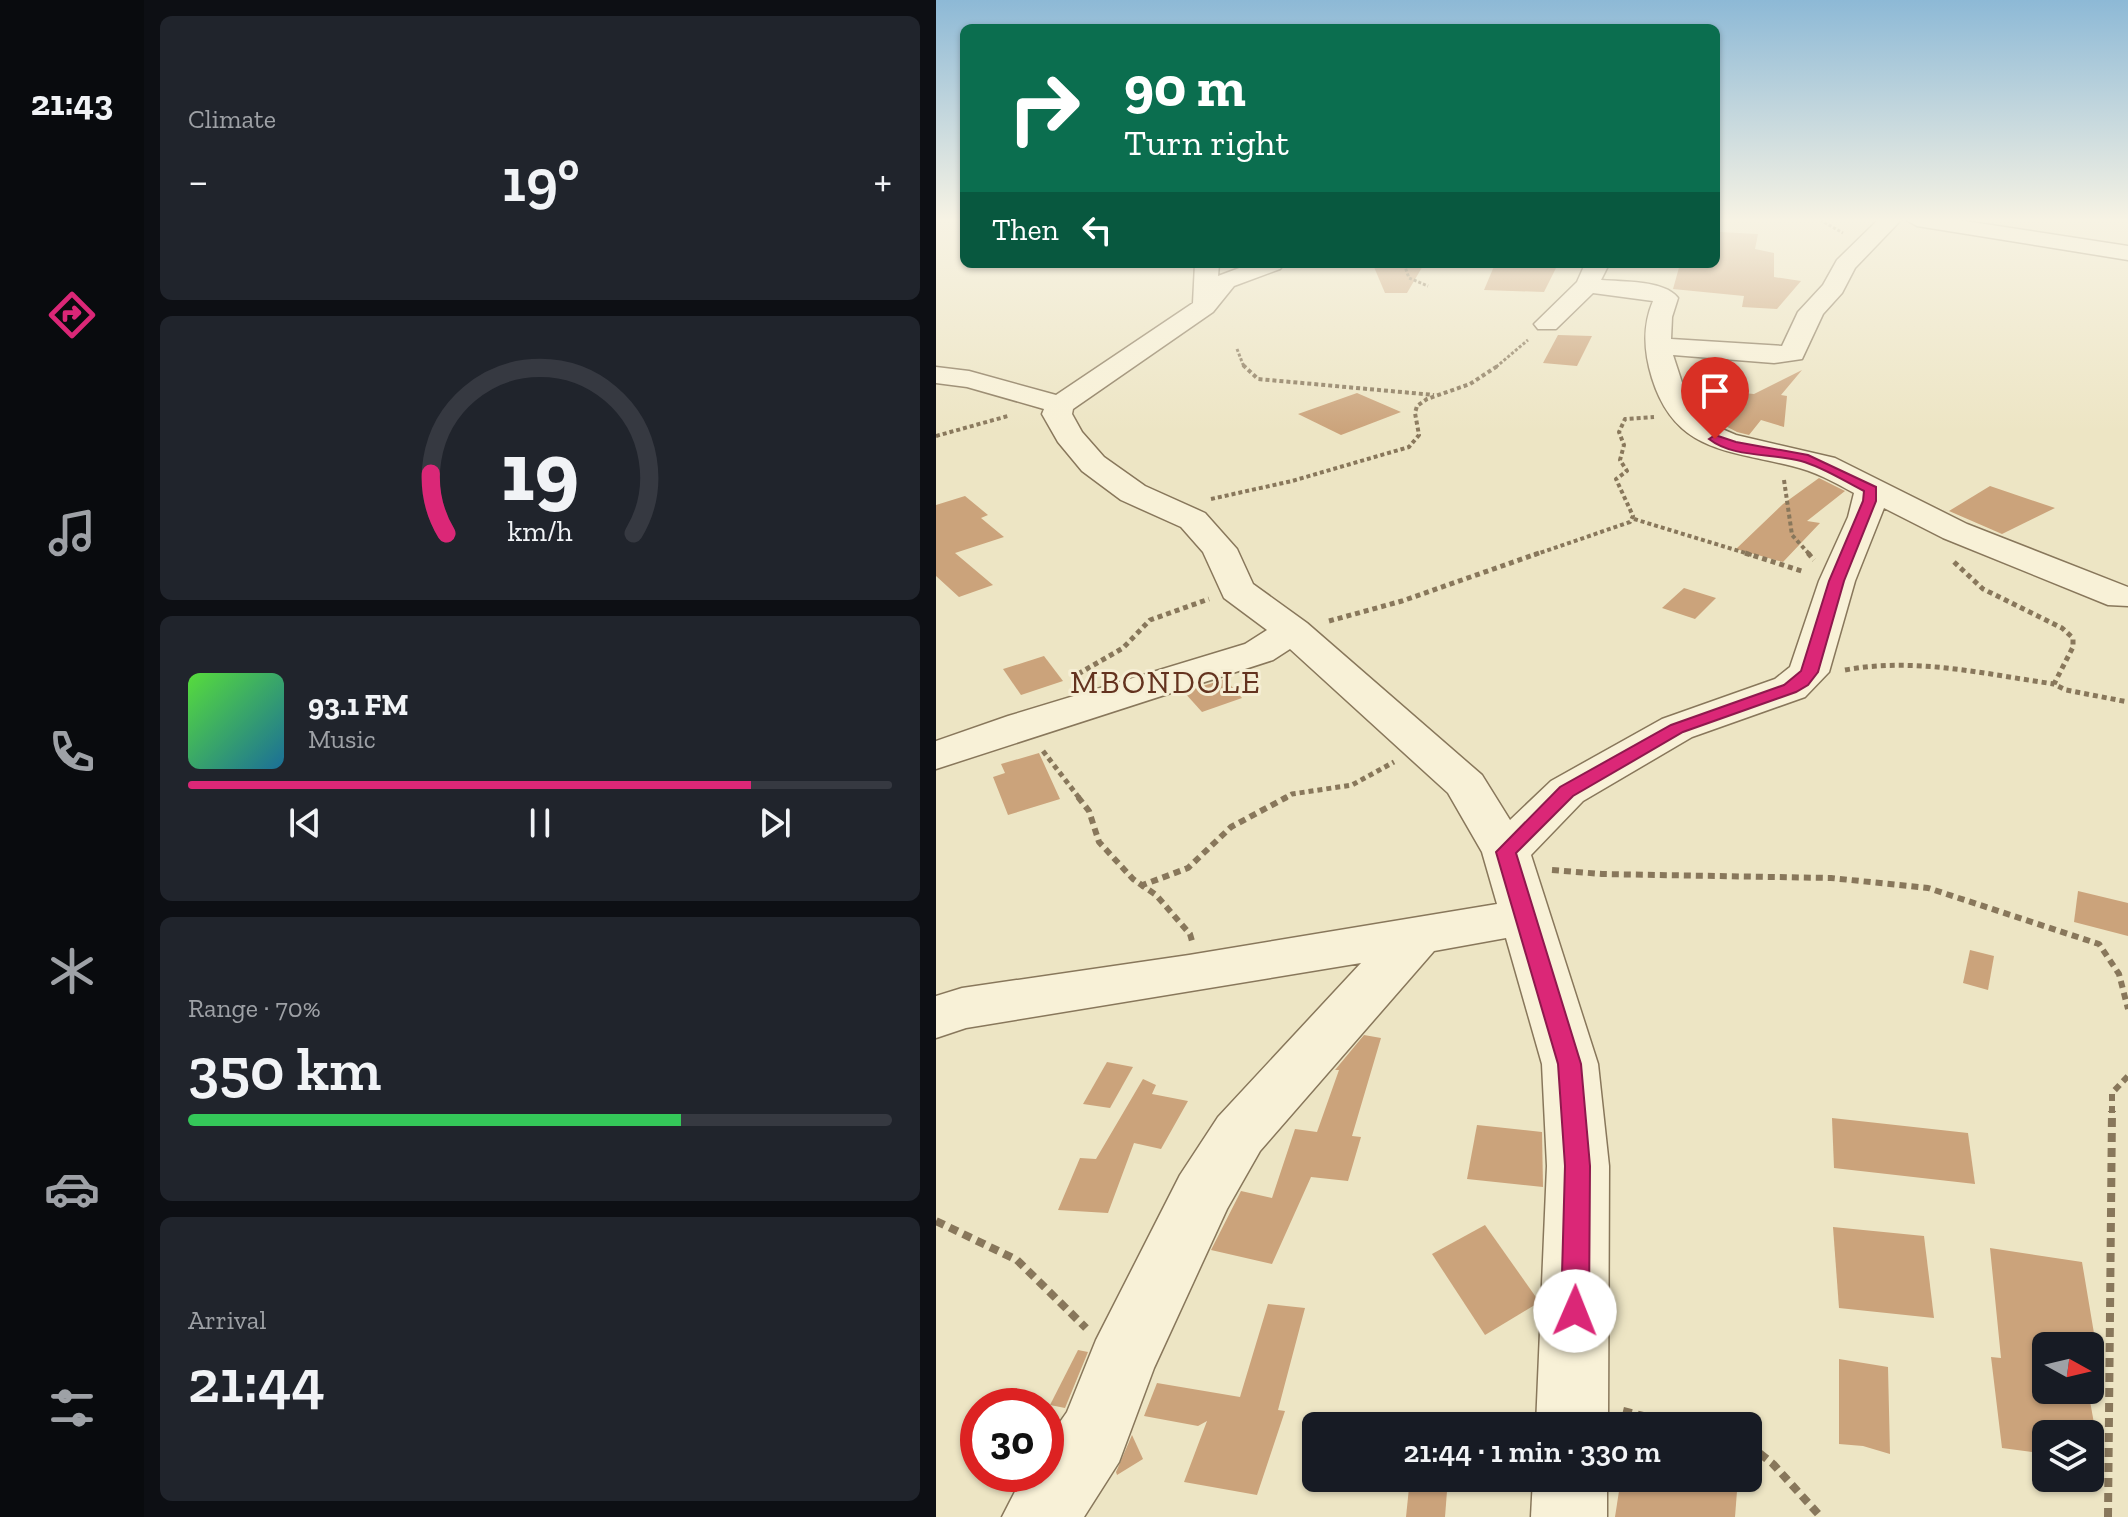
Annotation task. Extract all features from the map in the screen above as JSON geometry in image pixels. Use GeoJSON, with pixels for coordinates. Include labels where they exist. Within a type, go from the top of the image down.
{"type":"FeatureCollection","features":[{"type":"Feature","properties":{"kind":"street"},"geometry":{"type":"LineString","coordinates":[[936,375],[969,379],[1056,404],[1194,316],[1204,291]]}},
{"type":"Feature","properties":{"kind":"street"},"geometry":{"type":"LineString","coordinates":[[1547,324],[1577,291]]}},
{"type":"Feature","properties":{"kind":"street"},"geometry":{"type":"LineString","coordinates":[[1648,291],[1666,298],[1656,325],[1658,346],[1666,386],[1687,422],[1733,446],[1803,458],[1955,531],[2121,597]]}},
{"type":"Feature","properties":{"kind":"street"},"geometry":{"type":"LineString","coordinates":[[1658,346],[1774,355],[1793,353],[1811,312],[1830,291]]}},
{"type":"Feature","properties":{"kind":"street"},"geometry":{"type":"LineString","coordinates":[[1056,404],[1061,425],[1093,464],[1133,493],[1193,520],[1219,549],[1237,590],[1293,631],[1466,785],[1508,859],[1570,1064],[1578,1166],[1572,1412]]}},
{"type":"Feature","properties":{"kind":"street"},"geometry":{"type":"LineString","coordinates":[[1508,859],[1567,791],[1677,728],[1790,688],[1809,672],[1834,579],[1865,517],[1871,489]]}},
{"type":"Feature","properties":{"kind":"street"},"geometry":{"type":"LineString","coordinates":[[936,756],[1023,725],[1259,652],[1293,631]]}},
{"type":"Feature","properties":{"kind":"street"},"geometry":{"type":"LineString","coordinates":[[936,1017],[962,1008],[1189,974],[1525,917]]}},
{"type":"Feature","properties":{"kind":"street"},"geometry":{"type":"LineString","coordinates":[[1040,1517],[1093,1436],[1121,1363],[1202,1194],[1239,1134],[1418,935]]}},
{"type":"Feature","properties":{"kind":"street"},"geometry":{"type":"LineString","coordinates":[[1569,1517],[1570,1492]]}},
{"type":"Feature","properties":{"kind":"path"},"geometry":{"type":"LineString","coordinates":[[1159,504],[1249,492],[1403,450],[1419,435],[1415,408],[1435,395],[1469,384],[1500,365],[1547,324]]}},
{"type":"Feature","properties":{"kind":"path"},"geometry":{"type":"LineString","coordinates":[[1237,349],[1245,369],[1258,379],[1435,395]]}},
{"type":"Feature","properties":{"kind":"path"},"geometry":{"type":"LineString","coordinates":[[936,436],[1056,404]]}},
{"type":"Feature","properties":{"kind":"path"},"geometry":{"type":"LineString","coordinates":[[1634,519],[1616,479],[1627,471],[1620,460],[1624,445],[1619,432],[1625,419],[1652,417],[1687,422]]}},
{"type":"Feature","properties":{"kind":"path"},"geometry":{"type":"LineString","coordinates":[[1803,458],[1783,482],[1792,535],[1834,579]]}},
{"type":"Feature","properties":{"kind":"path"},"geometry":{"type":"LineString","coordinates":[[1293,631],[1429,592],[1634,519],[1795,571],[1834,579]]}},
{"type":"Feature","properties":{"kind":"path"},"geometry":{"type":"LineString","coordinates":[[1955,531],[1946,543],[1946,550],[1968,576],[1983,589],[2062,628],[2073,638],[2073,647],[2054,684]]}},
{"type":"Feature","properties":{"kind":"path"},"geometry":{"type":"LineString","coordinates":[[1078,674],[1129,644],[1150,620],[1237,590]]}},
{"type":"Feature","properties":{"kind":"path"},"geometry":{"type":"LineString","coordinates":[[1790,688],[1816,689],[1840,671],[1891,665],[2054,684],[2066,690],[2128,702]]}},
{"type":"Feature","properties":{"kind":"path"},"geometry":{"type":"LineString","coordinates":[[1023,725],[1089,811],[1099,842],[1140,886],[1156,895],[1190,934],[1189,974]]}},
{"type":"Feature","properties":{"kind":"path"},"geometry":{"type":"LineString","coordinates":[[1140,886],[1188,868],[1231,827],[1292,794],[1352,785],[1424,747]]}},
{"type":"Feature","properties":{"kind":"path"},"geometry":{"type":"LineString","coordinates":[[1508,859],[1602,874],[1831,878],[1928,888],[2099,944],[2115,960],[2122,974],[2128,1009]]}},
{"type":"Feature","properties":{"kind":"path"},"geometry":{"type":"LineString","coordinates":[[2108,1517],[2112,1093],[2128,1076]]}},
{"type":"Feature","properties":{"kind":"path"},"geometry":{"type":"LineString","coordinates":[[936,1221],[1017,1260],[1121,1363]]}},
{"type":"Feature","properties":{"kind":"path"},"geometry":{"type":"LineString","coordinates":[[1762,1455],[1821,1517]]}},
{"type":"Feature","properties":{"kind":"building"},"geometry":{"type":"Polygon","coordinates":[[[1384,291],[1408,291],[1407,293],[1384,291]]]}},
{"type":"Feature","properties":{"kind":"building"},"geometry":{"type":"Polygon","coordinates":[[[1691,291],[1793,291],[1777,309],[1742,307],[1744,296],[1691,291]]]}},
{"type":"Feature","properties":{"kind":"building"},"geometry":{"type":"Polygon","coordinates":[[[1558,335],[1592,336],[1577,366],[1543,363],[1558,335]]]}},
{"type":"Feature","properties":{"kind":"building"},"geometry":{"type":"Polygon","coordinates":[[[1802,370],[1781,395],[1787,396],[1784,427],[1761,420],[1749,435],[1737,432],[1708,417],[1725,408],[1697,399],[1699,389],[1754,394],[1802,370]]]}},
{"type":"Feature","properties":{"kind":"building"},"geometry":{"type":"Polygon","coordinates":[[[1357,393],[1401,412],[1341,435],[1298,414],[1357,393]]]}},
{"type":"Feature","properties":{"kind":"building"},"geometry":{"type":"Polygon","coordinates":[[[1819,478],[1845,491],[1807,521],[1820,523],[1783,562],[1736,549],[1783,504],[1819,478]]]}},
{"type":"Feature","properties":{"kind":"building"},"geometry":{"type":"Polygon","coordinates":[[[1990,486],[2055,508],[2002,534],[1949,511],[1990,486]]]}},
{"type":"Feature","properties":{"kind":"building"},"geometry":{"type":"Polygon","coordinates":[[[965,496],[988,515],[981,518],[1004,537],[955,553],[993,585],[959,597],[936,576],[936,505],[965,496]]]}},
{"type":"Feature","properties":{"kind":"building"},"geometry":{"type":"Polygon","coordinates":[[[1684,588],[1716,598],[1695,619],[1662,608],[1684,588]]]}},
{"type":"Feature","properties":{"kind":"building"},"geometry":{"type":"Polygon","coordinates":[[[1044,656],[1063,681],[1021,695],[1003,669],[1044,656]]]}},
{"type":"Feature","properties":{"kind":"building"},"geometry":{"type":"Polygon","coordinates":[[[1225,679],[1242,698],[1202,712],[1184,692],[1225,679]]]}},
{"type":"Feature","properties":{"kind":"building"},"geometry":{"type":"Polygon","coordinates":[[[1039,753],[1060,799],[1008,815],[993,777],[1005,773],[1001,764],[1039,753]]]}},
{"type":"Feature","properties":{"kind":"building"},"geometry":{"type":"Polygon","coordinates":[[[2078,891],[2128,903],[2128,936],[2074,922],[2078,891]]]}},
{"type":"Feature","properties":{"kind":"building"},"geometry":{"type":"Polygon","coordinates":[[[1970,950],[1994,956],[1988,990],[1963,983],[1970,950]]]}},
{"type":"Feature","properties":{"kind":"building"},"geometry":{"type":"Polygon","coordinates":[[[1364,1035],[1381,1038],[1352,1136],[1361,1137],[1348,1181],[1311,1177],[1272,1264],[1211,1250],[1241,1191],[1272,1198],[1295,1129],[1317,1132],[1339,1070],[1335,1070],[1364,1035]]]}},
{"type":"Feature","properties":{"kind":"building"},"geometry":{"type":"Polygon","coordinates":[[[1107,1062],[1133,1067],[1110,1108],[1083,1104],[1107,1062]]]}},
{"type":"Feature","properties":{"kind":"building"},"geometry":{"type":"Polygon","coordinates":[[[1143,1079],[1156,1085],[1152,1094],[1188,1101],[1161,1149],[1134,1143],[1108,1213],[1058,1210],[1080,1158],[1096,1159],[1143,1079]]]}},
{"type":"Feature","properties":{"kind":"building"},"geometry":{"type":"Polygon","coordinates":[[[1832,1118],[1968,1133],[1975,1184],[1834,1168],[1832,1118]]]}},
{"type":"Feature","properties":{"kind":"building"},"geometry":{"type":"Polygon","coordinates":[[[1477,1125],[1542,1132],[1543,1187],[1467,1179],[1477,1125]]]}},
{"type":"Feature","properties":{"kind":"building"},"geometry":{"type":"Polygon","coordinates":[[[1485,1225],[1538,1303],[1485,1335],[1432,1254],[1485,1225]]]}},
{"type":"Feature","properties":{"kind":"building"},"geometry":{"type":"Polygon","coordinates":[[[1833,1227],[1924,1236],[1934,1318],[1839,1308],[1833,1227]]]}},
{"type":"Feature","properties":{"kind":"building"},"geometry":{"type":"Polygon","coordinates":[[[1990,1248],[2082,1262],[2094,1332],[2032,1332],[2032,1404],[2091,1404],[2093,1420],[2032,1420],[2032,1452],[2002,1448],[1991,1357],[2001,1358],[1990,1248]]]}},
{"type":"Feature","properties":{"kind":"building"},"geometry":{"type":"Polygon","coordinates":[[[1268,1304],[1305,1308],[1278,1410],[1285,1411],[1257,1495],[1184,1482],[1207,1421],[1198,1426],[1144,1416],[1157,1383],[1240,1397],[1268,1304]]]}},
{"type":"Feature","properties":{"kind":"building"},"geometry":{"type":"Polygon","coordinates":[[[1078,1350],[1088,1352],[1065,1408],[1064,1388],[1059,1388],[1078,1350]]]}},
{"type":"Feature","properties":{"kind":"building"},"geometry":{"type":"Polygon","coordinates":[[[1839,1359],[1888,1367],[1890,1454],[1863,1446],[1839,1444],[1839,1359]]]}},
{"type":"Feature","properties":{"kind":"building"},"geometry":{"type":"Polygon","coordinates":[[[1132,1435],[1143,1459],[1117,1475],[1116,1472],[1132,1435]]]}},
{"type":"Feature","properties":{"kind":"building"},"geometry":{"type":"Polygon","coordinates":[[[1409,1492],[1447,1492],[1445,1517],[1406,1517],[1409,1492]]]}},
{"type":"Feature","properties":{"kind":"building"},"geometry":{"type":"Polygon","coordinates":[[[1619,1492],[1737,1492],[1735,1517],[1615,1517],[1619,1492]]]}},
{"type":"Feature","properties":{"kind":"district","name":"MBONDOLE"},"geometry":{"type":"Point","coordinates":[1166,682]}},
{"type":"Feature","properties":{"kind":"route"},"geometry":{"type":"LineString","coordinates":[[1575,1311],[1578,1166],[1570,1064],[1506,852],[1567,791],[1677,728],[1802,681],[1809,672],[1837,581],[1870,501],[1871,489],[1824,465],[1787,454],[1733,446],[1715,439]]}}]}
